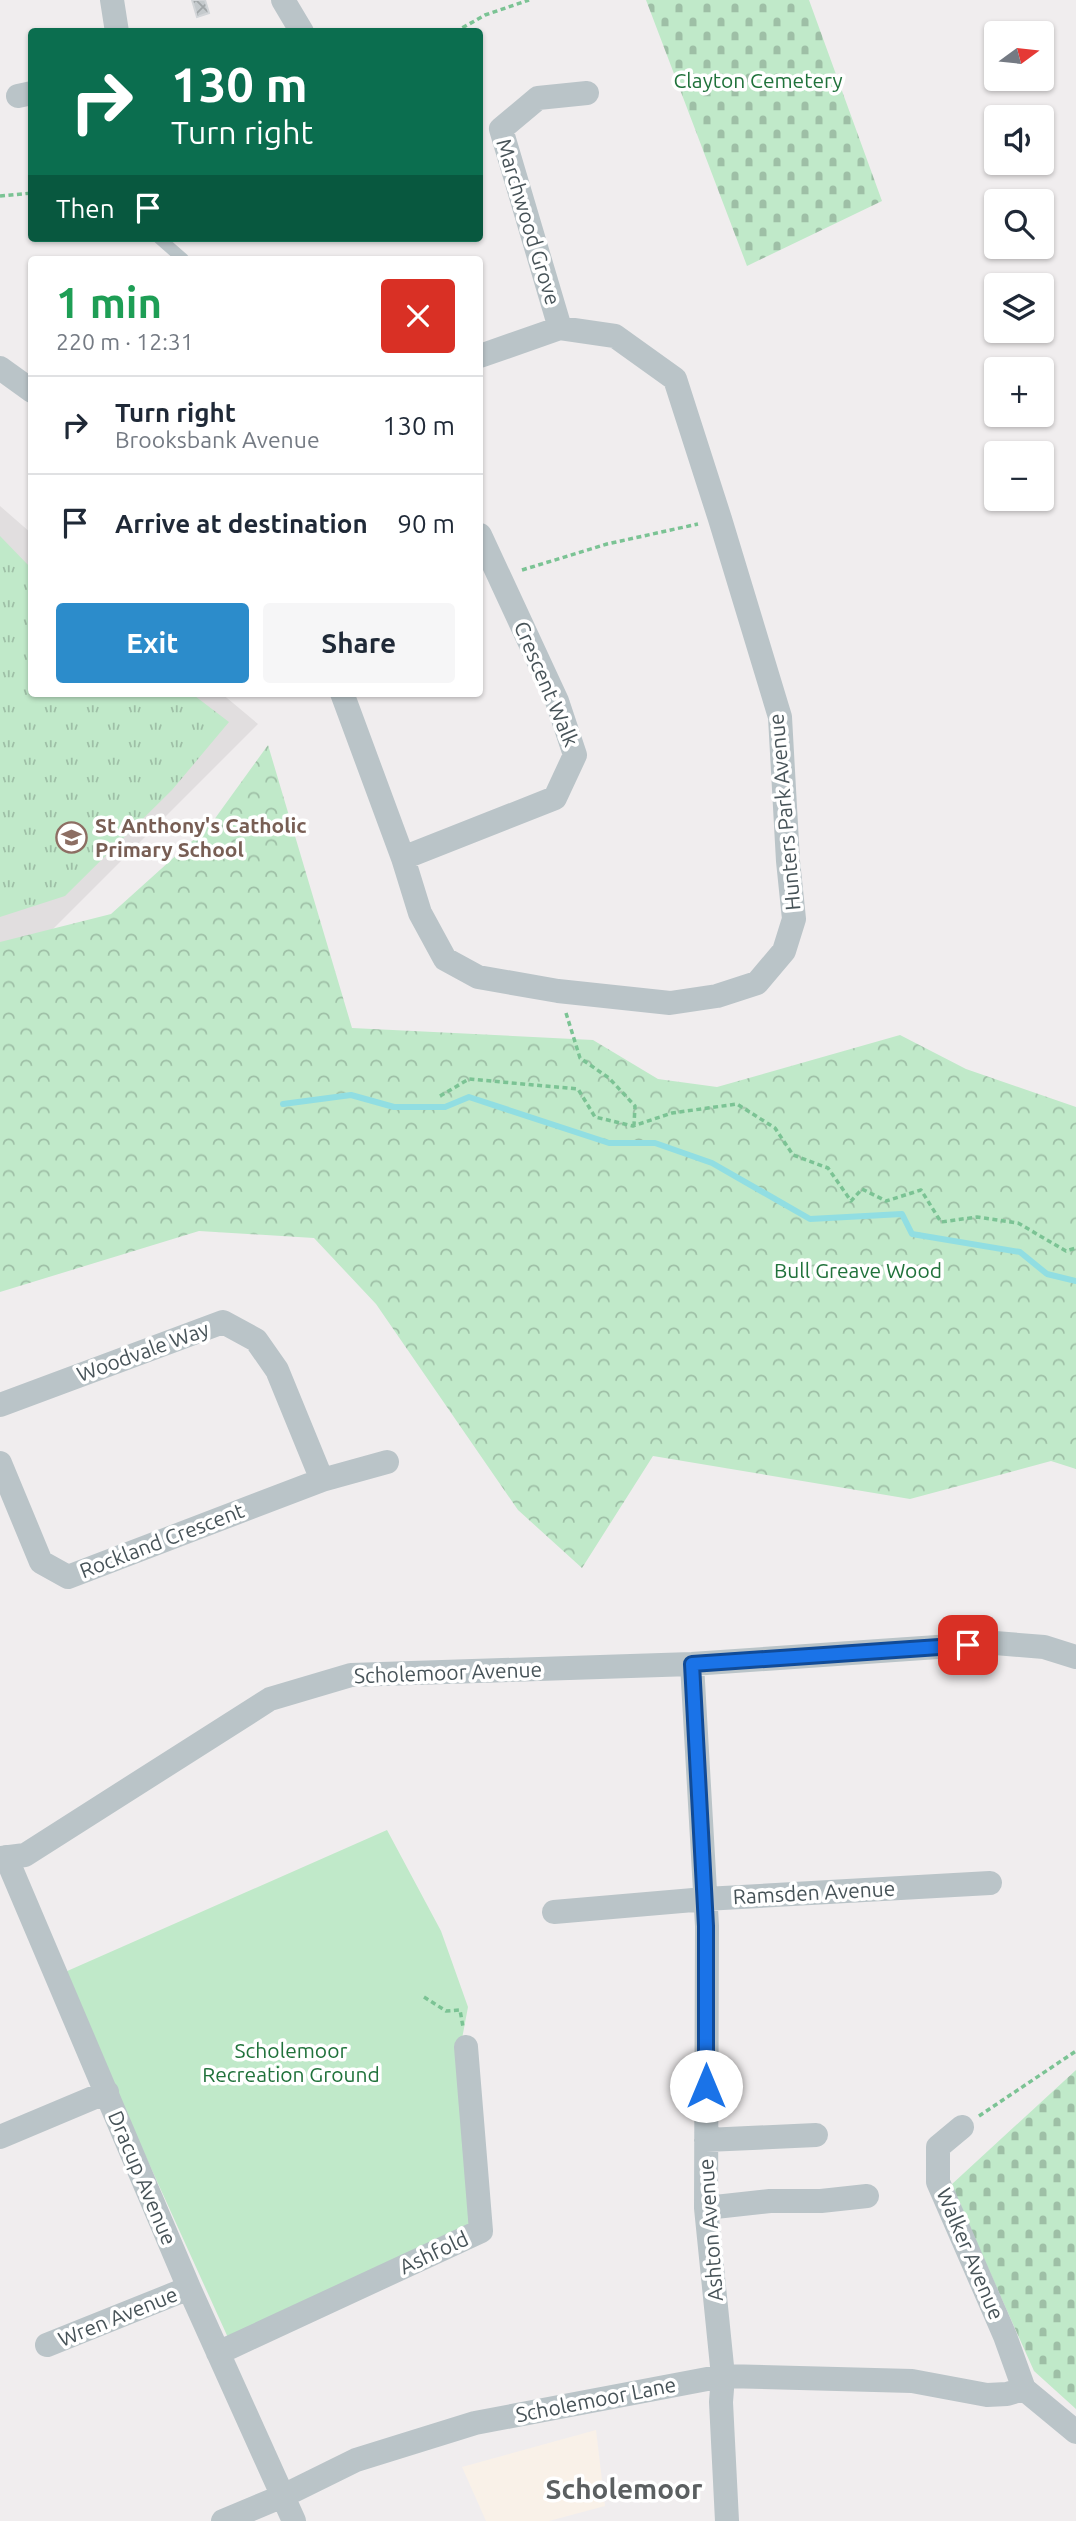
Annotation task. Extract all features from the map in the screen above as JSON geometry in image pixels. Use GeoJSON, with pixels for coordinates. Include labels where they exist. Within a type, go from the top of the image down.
{"type":"FeatureCollection","features":[{"type":"Feature","properties":{"kind":"street"},"geometry":{"type":"LineString","coordinates":[[112,0],[116,28]]}},
{"type":"Feature","properties":{"kind":"street"},"geometry":{"type":"LineString","coordinates":[[282,0],[300,28]]}},
{"type":"Feature","properties":{"kind":"street","name":"Marchwood Grove"},"geometry":{"type":"LineString","coordinates":[[560,328],[500,129],[538,98],[587,93]]}},
{"type":"Feature","properties":{"kind":"street","name":"Hunters Park Avenue"},"geometry":{"type":"LineString","coordinates":[[343,697],[402,858],[419,913],[445,959],[478,977],[558,991],[670,1003],[717,996],[757,983],[784,951],[794,919],[780,717],[674,379],[615,336],[560,328],[483,355]]}},
{"type":"Feature","properties":{"kind":"street"},"geometry":{"type":"LineString","coordinates":[[0,368],[28,388]]}},
{"type":"Feature","properties":{"kind":"street","name":"Crescent Walk"},"geometry":{"type":"LineString","coordinates":[[402,858],[555,798],[575,755],[558,701],[483,542]]}},
{"type":"Feature","properties":{"kind":"street","name":"Woodvale Way"},"geometry":{"type":"LineString","coordinates":[[0,1405],[223,1322],[256,1340],[277,1370],[322,1480]]}},
{"type":"Feature","properties":{"kind":"street","name":"Rockland Crescent"},"geometry":{"type":"LineString","coordinates":[[0,1463],[41,1562],[68,1577],[322,1480],[387,1462]]}},
{"type":"Feature","properties":{"kind":"street","name":"Scholemoor Avenue"},"geometry":{"type":"LineString","coordinates":[[3,1858],[25,1855],[270,1699],[351,1675],[692,1664],[996,1643],[1044,1647],[1076,1657]]}},
{"type":"Feature","properties":{"kind":"street","name":"Ashton Avenue"},"geometry":{"type":"LineString","coordinates":[[692,1664],[705,1899],[706,2208],[723,2375],[727,2521]]}},
{"type":"Feature","properties":{"kind":"street","name":"Dracup Avenue"},"geometry":{"type":"LineString","coordinates":[[3,1858],[107,2092],[189,2288],[294,2521]]}},
{"type":"Feature","properties":{"kind":"street","name":"Ramsden Avenue"},"geometry":{"type":"LineString","coordinates":[[554,1912],[705,1899],[990,1883]]}},
{"type":"Feature","properties":{"kind":"street","name":"Ashfold"},"geometry":{"type":"LineString","coordinates":[[218,2353],[481,2231],[466,2047]]}},
{"type":"Feature","properties":{"kind":"street"},"geometry":{"type":"LineString","coordinates":[[0,2137],[107,2092]]}},
{"type":"Feature","properties":{"kind":"street","name":"Walker Avenue"},"geometry":{"type":"LineString","coordinates":[[962,2127],[938,2147],[938,2182],[1005,2336],[1024,2389]]}},
{"type":"Feature","properties":{"kind":"street"},"geometry":{"type":"LineString","coordinates":[[706,2140],[816,2135]]}},
{"type":"Feature","properties":{"kind":"street"},"geometry":{"type":"LineString","coordinates":[[706,2208],[770,2201],[821,2201],[867,2196]]}},
{"type":"Feature","properties":{"kind":"street","name":"Wren Avenue"},"geometry":{"type":"LineString","coordinates":[[47,2345],[189,2288]]}},
{"type":"Feature","properties":{"kind":"street","name":"Scholemoor Lane"},"geometry":{"type":"LineString","coordinates":[[223,2521],[283,2496],[356,2460],[475,2423],[723,2375],[912,2381],[987,2395],[1007,2394],[1024,2389]]}},
{"type":"Feature","properties":{"kind":"street"},"geometry":{"type":"LineString","coordinates":[[1024,2389],[1076,2431]]}},
{"type":"Feature","properties":{"kind":"lane"},"geometry":{"type":"LineString","coordinates":[[164,242],[180,256]]}},
{"type":"Feature","properties":{"kind":"path"},"geometry":{"type":"LineString","coordinates":[[462,28],[485,15],[529,0]]}},
{"type":"Feature","properties":{"kind":"path"},"geometry":{"type":"LineString","coordinates":[[0,196],[28,193]]}},
{"type":"Feature","properties":{"kind":"path"},"geometry":{"type":"LineString","coordinates":[[498,577],[607,544],[720,519]]}},
{"type":"Feature","properties":{"kind":"path"},"geometry":{"type":"LineString","coordinates":[[558,991],[580,1058],[609,1078],[635,1106],[634,1126]]}},
{"type":"Feature","properties":{"kind":"path"},"geometry":{"type":"LineString","coordinates":[[440,1096],[469,1079],[578,1089],[595,1117],[634,1126],[672,1113],[737,1104],[775,1128],[793,1155],[828,1168],[851,1201],[862,1189],[886,1201],[921,1190],[941,1222],[977,1217],[1018,1223],[1066,1251],[1076,1248]]}},
{"type":"Feature","properties":{"kind":"path"},"geometry":{"type":"LineString","coordinates":[[424,1997],[446,2011],[460,2010],[466,2047]]}},
{"type":"Feature","properties":{"kind":"path"},"geometry":{"type":"LineString","coordinates":[[962,2127],[1076,2051]]}},
{"type":"Feature","properties":{"kind":"shaded area","name":"St Anthony's Catholic Primary School"},"geometry":{"type":"Polygon","coordinates":[[[0,506],[28,530],[28,697],[226,697],[258,724],[29,953],[0,953],[0,506]]]}},
{"type":"Feature","properties":{"kind":"shaded area"},"geometry":{"type":"Polygon","coordinates":[[[596,2430],[605,2506],[549,2521],[486,2521],[462,2467],[596,2430]]]}},
{"type":"Feature","properties":{"kind":"green space","name":"Clayton Cemetery"},"geometry":{"type":"Polygon","coordinates":[[[646,0],[809,0],[882,201],[747,266],[646,0]]]}},
{"type":"Feature","properties":{"kind":"green space","name":"St Anthony's Catholic Primary School"},"geometry":{"type":"Polygon","coordinates":[[[0,536],[28,565],[28,697],[196,697],[229,722],[172,790],[65,896],[0,917],[0,536]]]}},
{"type":"Feature","properties":{"kind":"green space","name":"Bull Greave Wood"},"geometry":{"type":"Polygon","coordinates":[[[268,745],[352,1028],[593,1040],[658,1079],[717,1087],[900,1035],[966,1069],[1076,1107],[1076,1469],[1051,1461],[910,1499],[653,1456],[582,1568],[518,1510],[376,1304],[314,1238],[199,1231],[0,1292],[0,942],[111,914],[211,824],[268,745]]]}},
{"type":"Feature","properties":{"kind":"green space","name":"Scholemoor Recreation Ground"},"geometry":{"type":"Polygon","coordinates":[[[387,1830],[441,1931],[468,2007],[461,2044],[475,2230],[230,2342],[65,1972],[387,1830]]]}},
{"type":"Feature","properties":{"kind":"green space"},"geometry":{"type":"Polygon","coordinates":[[[1076,2070],[1076,2409],[1034,2371],[951,2185],[1076,2070]]]}},
{"type":"Feature","properties":{"kind":"building"},"geometry":{"type":"Polygon","coordinates":[[[192,0],[205,0],[209,13],[197,17],[192,0]]]}},
{"type":"Feature","properties":{"kind":"waterway"},"geometry":{"type":"LineString","coordinates":[[283,1104],[351,1095],[394,1107],[445,1107],[469,1097],[609,1143],[655,1143],[712,1163],[810,1219],[902,1214],[912,1234],[1020,1252],[1047,1274],[1076,1281]]}},
{"type":"Feature","properties":{"kind":"place","name":"St Anthony's Catholic Primary School"},"geometry":{"type":"Point","coordinates":[72,838]}},
{"type":"Feature","properties":{"kind":"district","name":"Scholemoor"},"geometry":{"type":"Point","coordinates":[624,2489]}},
{"type":"Feature","properties":{"kind":"route"},"geometry":{"type":"LineString","coordinates":[[706,2086],[706,1926],[692,1664],[968,1645]]}}]}
